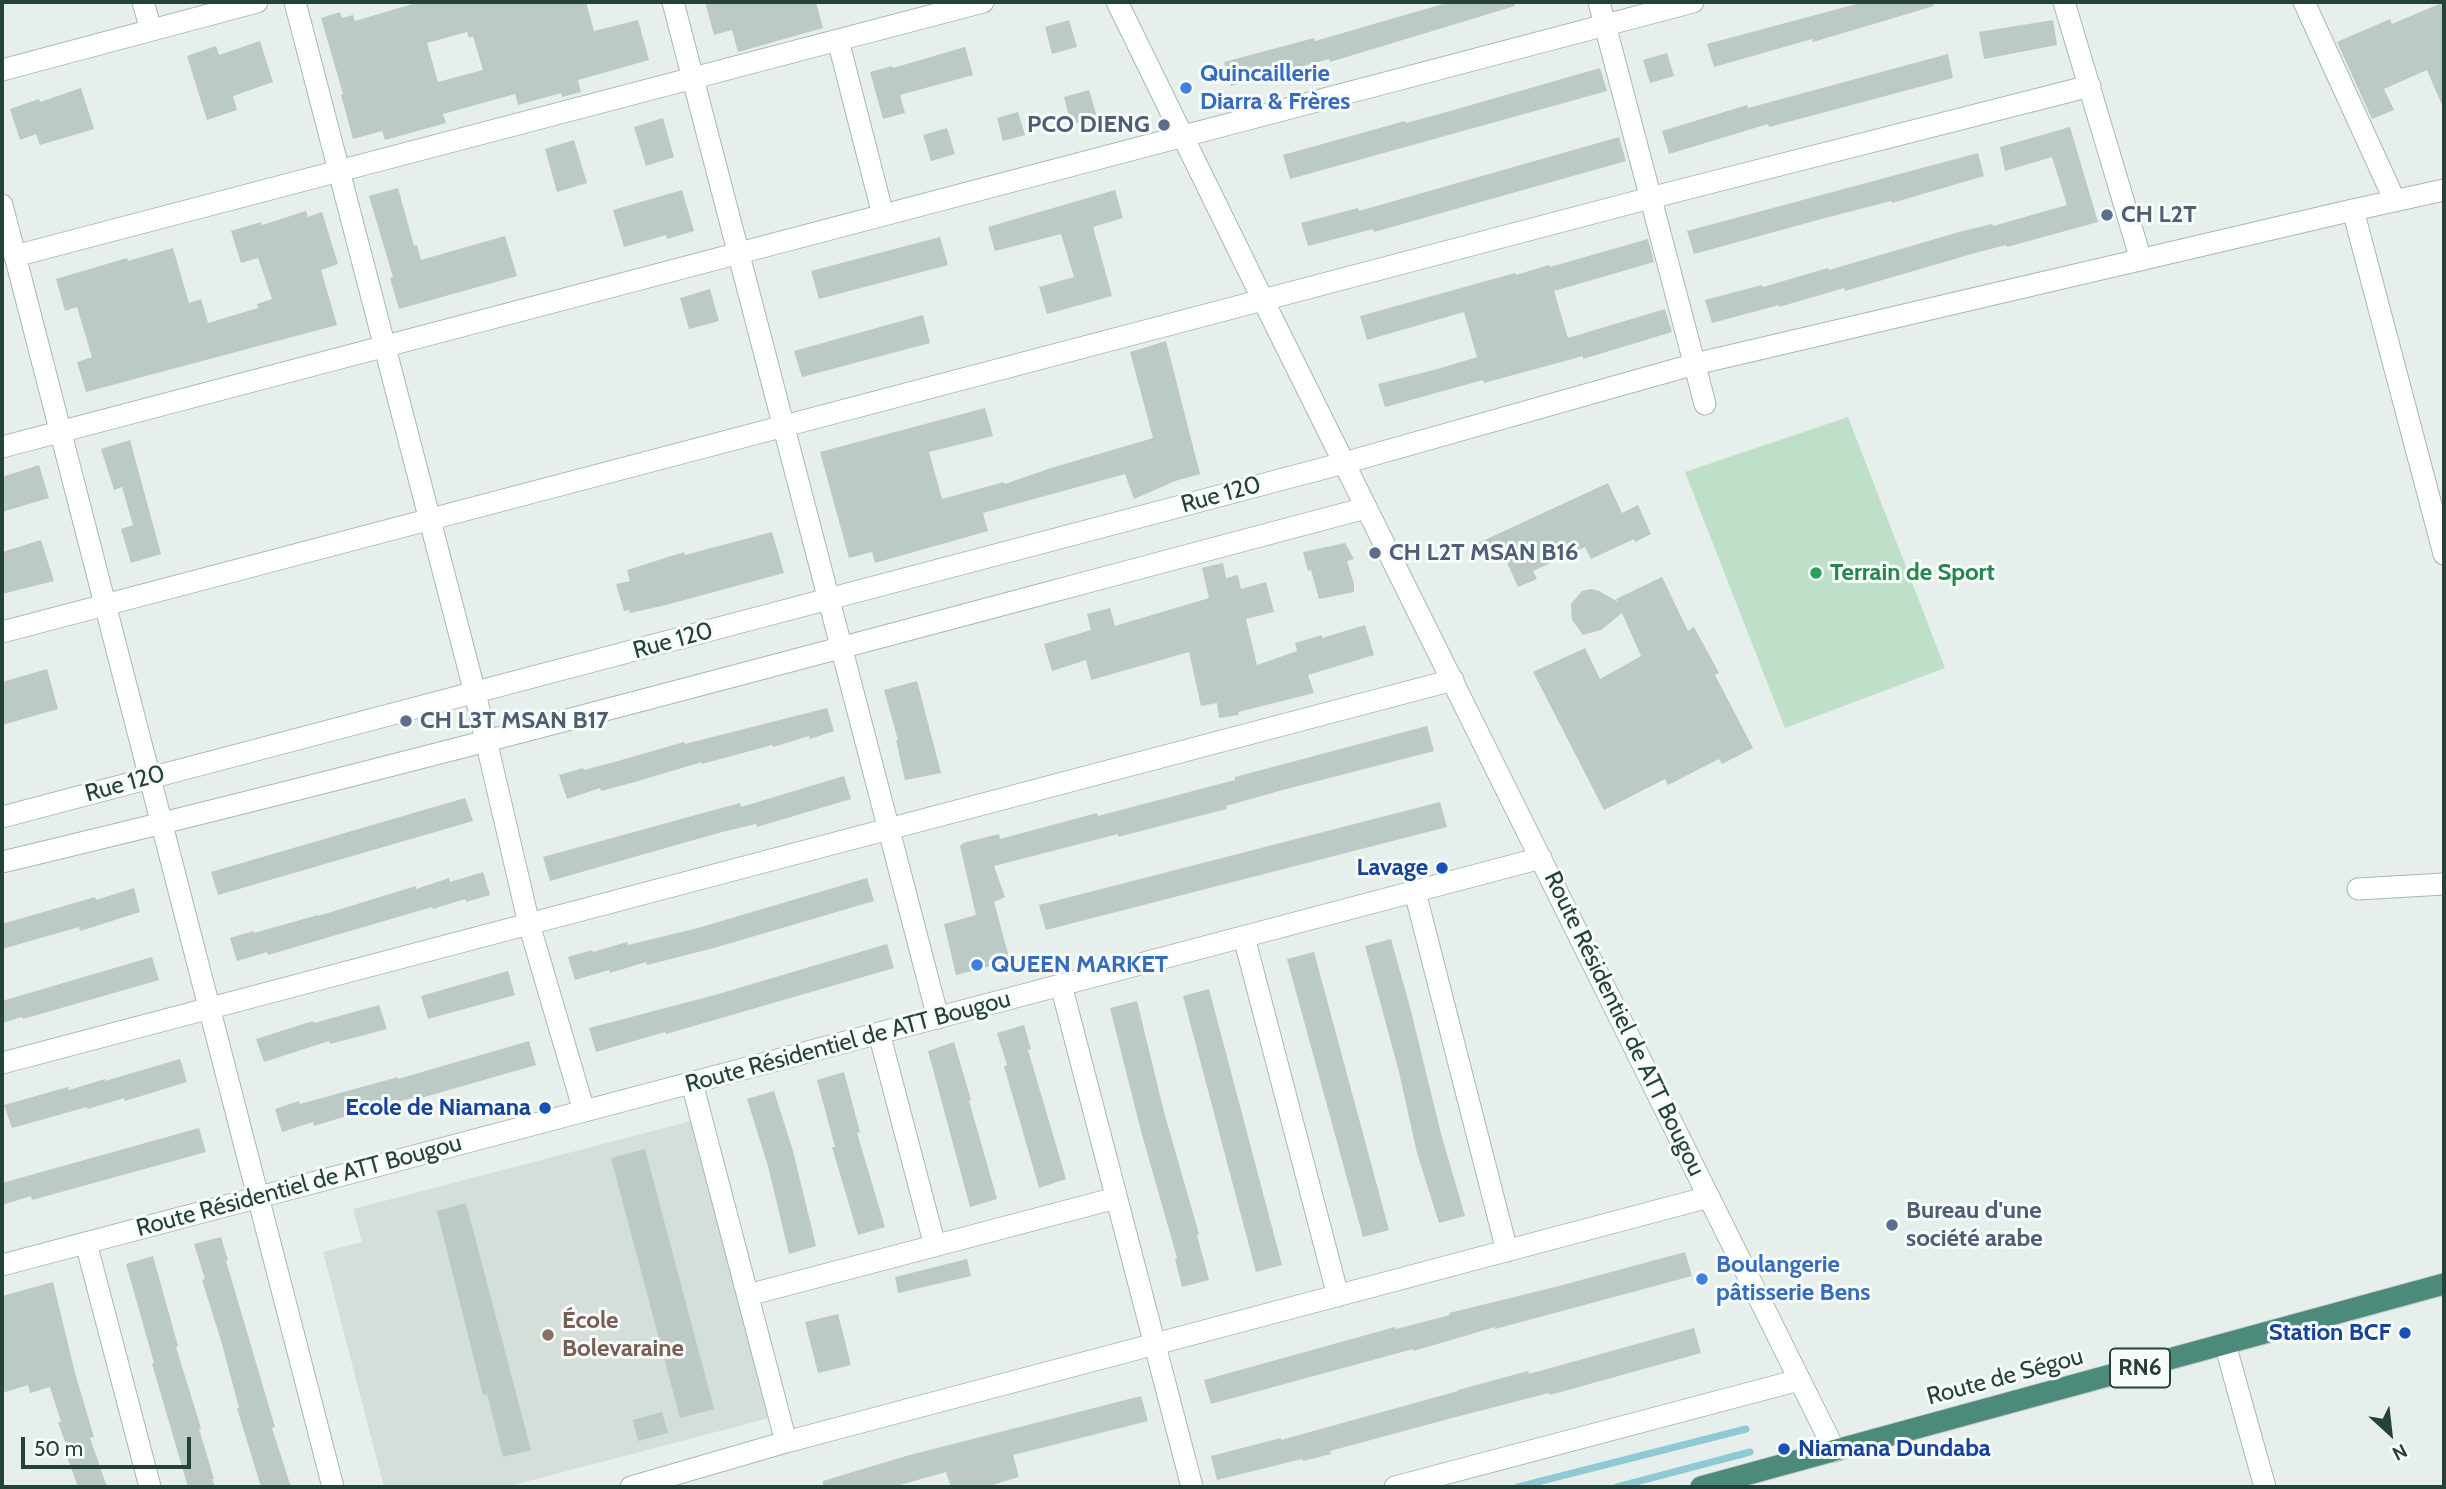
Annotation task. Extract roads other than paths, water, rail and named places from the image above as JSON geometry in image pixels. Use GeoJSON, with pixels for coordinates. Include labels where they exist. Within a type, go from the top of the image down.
{"type":"FeatureCollection","features":[{"type":"Feature","properties":{"kind":"highway","name":"Route de Ségou"},"geometry":{"type":"LineString","coordinates":[[1701,1487],[2444,1284]]}},
{"type":"Feature","properties":{"kind":"street"},"geometry":{"type":"LineString","coordinates":[[143,2],[151,30]]}},
{"type":"Feature","properties":{"kind":"street"},"geometry":{"type":"LineString","coordinates":[[2,70],[257,2]]}},
{"type":"Feature","properties":{"kind":"street"},"geometry":{"type":"LineString","coordinates":[[295,2],[475,693],[528,923],[584,1111]]}},
{"type":"Feature","properties":{"kind":"street"},"geometry":{"type":"LineString","coordinates":[[673,2],[938,1018]]}},
{"type":"Feature","properties":{"kind":"street"},"geometry":{"type":"LineString","coordinates":[[15,256],[983,2]]}},
{"type":"Feature","properties":{"kind":"street"},"geometry":{"type":"LineString","coordinates":[[1117,2],[1541,858]]}},
{"type":"Feature","properties":{"kind":"street"},"geometry":{"type":"LineString","coordinates":[[1598,2],[1705,404]]}},
{"type":"Feature","properties":{"kind":"street"},"geometry":{"type":"LineString","coordinates":[[2,447],[1693,2]]}},
{"type":"Feature","properties":{"kind":"street"},"geometry":{"type":"LineString","coordinates":[[2064,2],[2141,260]]}},
{"type":"Feature","properties":{"kind":"street"},"geometry":{"type":"LineString","coordinates":[[2304,2],[2395,201]]}},
{"type":"Feature","properties":{"kind":"street"},"geometry":{"type":"LineString","coordinates":[[838,40],[883,215]]}},
{"type":"Feature","properties":{"kind":"street"},"geometry":{"type":"LineString","coordinates":[[2,632],[1650,198],[2091,86]]}},
{"type":"Feature","properties":{"kind":"street","name":"Rue 120"},"geometry":{"type":"LineString","coordinates":[[2,817],[1344,463],[1695,364],[2444,190]]}},
{"type":"Feature","properties":{"kind":"street"},"geometry":{"type":"LineString","coordinates":[[2,205],[333,1487]]}},
{"type":"Feature","properties":{"kind":"street"},"geometry":{"type":"LineString","coordinates":[[2353,210],[2443,545]]}},
{"type":"Feature","properties":{"kind":"street"},"geometry":{"type":"LineString","coordinates":[[2,862],[163,824],[1366,508]]}},
{"type":"Feature","properties":{"kind":"street"},"geometry":{"type":"LineString","coordinates":[[2,1063],[1453,680]]}},
{"type":"Feature","properties":{"kind":"street","name":"Route Résidentiel de ATT Bougou"},"geometry":{"type":"LineString","coordinates":[[2,1265],[1541,858],[1835,1451]]}},
{"type":"Feature","properties":{"kind":"street"},"geometry":{"type":"LineString","coordinates":[[2358,889],[2444,884]]}},
{"type":"Feature","properties":{"kind":"street"},"geometry":{"type":"LineString","coordinates":[[1415,892],[1507,1251]]}},
{"type":"Feature","properties":{"kind":"street"},"geometry":{"type":"LineString","coordinates":[[1244,937],[1338,1296]]}},
{"type":"Feature","properties":{"kind":"street"},"geometry":{"type":"LineString","coordinates":[[1061,985],[1192,1487]]}},
{"type":"Feature","properties":{"kind":"street"},"geometry":{"type":"LineString","coordinates":[[879,1033],[935,1245]]}},
{"type":"Feature","properties":{"kind":"street"},"geometry":{"type":"LineString","coordinates":[[692,1083],[786,1442]]}},
{"type":"Feature","properties":{"kind":"street"},"geometry":{"type":"LineString","coordinates":[[631,1487],[786,1442],[1709,1197]]}},
{"type":"Feature","properties":{"kind":"street"},"geometry":{"type":"LineString","coordinates":[[748,1295],[1116,1198]]}},
{"type":"Feature","properties":{"kind":"street"},"geometry":{"type":"LineString","coordinates":[[86,1242],[150,1487]]}},
{"type":"Feature","properties":{"kind":"street"},"geometry":{"type":"LineString","coordinates":[[2225,1345],[2264,1487]]}},
{"type":"Feature","properties":{"kind":"street"},"geometry":{"type":"LineString","coordinates":[[1395,1487],[1799,1380]]}},
{"type":"Feature","properties":{"kind":"waterway"},"geometry":{"type":"LineString","coordinates":[[1518,1487],[1746,1429]]}},
{"type":"Feature","properties":{"kind":"waterway"},"geometry":{"type":"LineString","coordinates":[[1617,1487],[1750,1452]]}},
{"type":"Feature","properties":{"kind":"place","name":"Quincaillerie Diarra & Frères"},"geometry":{"type":"Point","coordinates":[1186,88]}},
{"type":"Feature","properties":{"kind":"place","name":"PCO DIENG"},"geometry":{"type":"Point","coordinates":[1164,125]}},
{"type":"Feature","properties":{"kind":"place","name":"CH L2T"},"geometry":{"type":"Point","coordinates":[2107,215]}},
{"type":"Feature","properties":{"kind":"place","name":"CH L2T MSAN B16"},"geometry":{"type":"Point","coordinates":[1375,553]}},
{"type":"Feature","properties":{"kind":"place","name":"Terrain de Sport"},"geometry":{"type":"Point","coordinates":[1816,573]}},
{"type":"Feature","properties":{"kind":"place","name":"CH L3T MSAN B17"},"geometry":{"type":"Point","coordinates":[406,721]}},
{"type":"Feature","properties":{"kind":"place","name":"Lavage"},"geometry":{"type":"Point","coordinates":[1442,868]}},
{"type":"Feature","properties":{"kind":"place","name":"QUEEN MARKET"},"geometry":{"type":"Point","coordinates":[977,965]}},
{"type":"Feature","properties":{"kind":"place","name":"Ecole de Niamana"},"geometry":{"type":"Point","coordinates":[545,1108]}},
{"type":"Feature","properties":{"kind":"place","name":"Bureau d'une société arabe"},"geometry":{"type":"Point","coordinates":[1892,1225]}},
{"type":"Feature","properties":{"kind":"place","name":"Boulangerie pâtisserie Bens"},"geometry":{"type":"Point","coordinates":[1702,1279]}},
{"type":"Feature","properties":{"kind":"place","name":"Station BCF"},"geometry":{"type":"Point","coordinates":[2405,1333]}},
{"type":"Feature","properties":{"kind":"place","name":"École Bolevaraine"},"geometry":{"type":"Point","coordinates":[548,1335]}},
{"type":"Feature","properties":{"kind":"place","name":"Niamana Dundaba"},"geometry":{"type":"Point","coordinates":[1784,1449]}}]}
